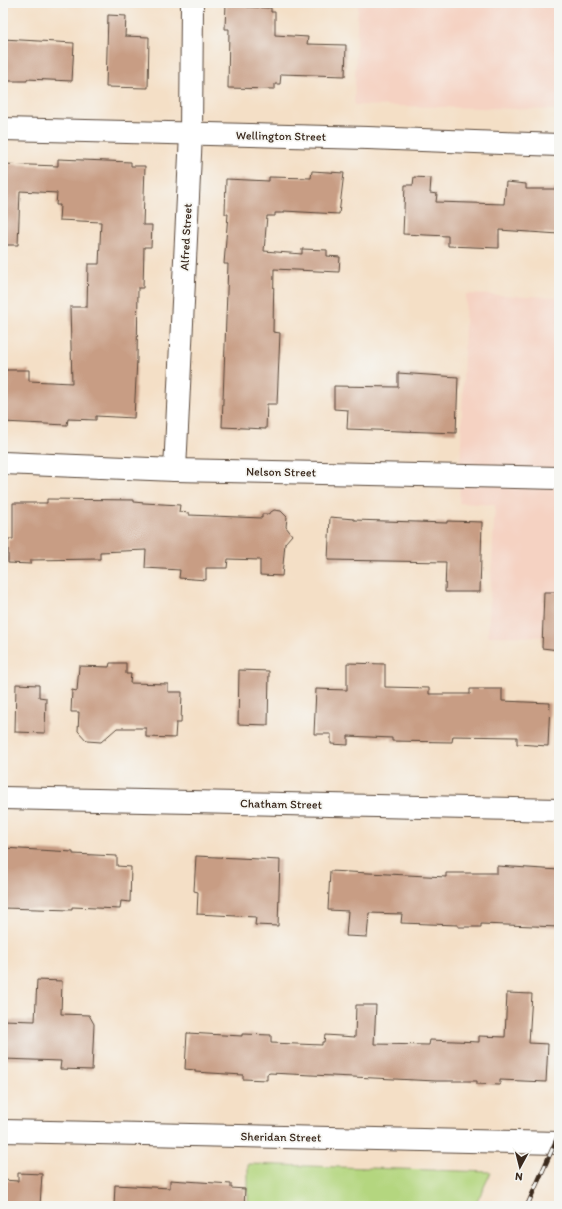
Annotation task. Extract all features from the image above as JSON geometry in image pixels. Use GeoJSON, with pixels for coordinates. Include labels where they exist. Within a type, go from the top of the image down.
{"type":"FeatureCollection","features":[{"type":"Feature","properties":{"kind":"street","name":"Alfred Street"},"geometry":{"type":"LineString","coordinates":[[175,470],[191,134],[192,3]]}},
{"type":"Feature","properties":{"kind":"street","name":"Wellington Street"},"geometry":{"type":"LineString","coordinates":[[3,129],[559,145]]}},
{"type":"Feature","properties":{"kind":"street","name":"Nelson Street"},"geometry":{"type":"LineString","coordinates":[[3,463],[175,470],[559,478]]}},
{"type":"Feature","properties":{"kind":"street","name":"Chatham Street"},"geometry":{"type":"LineString","coordinates":[[3,798],[559,810]]}},
{"type":"Feature","properties":{"kind":"street","name":"Sheridan Street"},"geometry":{"type":"LineString","coordinates":[[3,1131],[559,1143]]}},
{"type":"Feature","properties":{"kind":"shaded area"},"geometry":{"type":"Polygon","coordinates":[[[358,3],[559,3],[559,110],[354,105],[358,3]]]}},
{"type":"Feature","properties":{"kind":"shaded area"},"geometry":{"type":"Polygon","coordinates":[[[466,294],[559,297],[559,770],[552,769],[556,637],[488,636],[495,505],[459,503],[466,294]]]}},
{"type":"Feature","properties":{"kind":"green space"},"geometry":{"type":"Polygon","coordinates":[[[248,1164],[491,1172],[475,1206],[248,1206],[248,1164]]]}},
{"type":"Feature","properties":{"kind":"building"},"geometry":{"type":"Polygon","coordinates":[[[226,3],[247,3],[247,7],[271,8],[271,12],[275,12],[275,35],[308,37],[307,44],[346,45],[345,76],[281,74],[280,84],[275,84],[275,89],[228,88],[229,29],[225,29],[226,3]]]}},
{"type":"Feature","properties":{"kind":"building"},"geometry":{"type":"Polygon","coordinates":[[[108,15],[126,16],[125,36],[149,37],[148,88],[106,87],[108,15]]]}},
{"type":"Feature","properties":{"kind":"building"},"geometry":{"type":"Polygon","coordinates":[[[3,39],[74,43],[72,81],[27,79],[27,81],[3,81],[3,39]]]}},
{"type":"Feature","properties":{"kind":"building"},"geometry":{"type":"Polygon","coordinates":[[[58,159],[131,162],[131,166],[145,166],[143,225],[152,225],[151,247],[144,247],[143,288],[138,288],[134,418],[96,416],[96,420],[68,419],[67,425],[3,422],[3,370],[29,370],[29,381],[72,383],[70,307],[87,307],[88,264],[99,264],[101,222],[59,220],[60,205],[56,205],[57,193],[20,191],[18,245],[3,245],[3,164],[58,166],[58,159]]]}},
{"type":"Feature","properties":{"kind":"building"},"geometry":{"type":"Polygon","coordinates":[[[312,171],[344,173],[339,214],[284,211],[284,213],[275,213],[275,216],[267,216],[264,251],[302,254],[302,249],[327,250],[327,256],[340,257],[339,272],[274,269],[273,332],[280,333],[277,404],[267,404],[266,429],[222,427],[228,264],[224,264],[228,214],[225,214],[226,179],[269,181],[269,177],[311,178],[312,171]]]}},
{"type":"Feature","properties":{"kind":"building"},"geometry":{"type":"Polygon","coordinates":[[[414,177],[431,178],[430,193],[437,194],[436,202],[504,204],[506,182],[526,184],[526,189],[559,189],[559,234],[499,230],[499,248],[448,246],[448,236],[403,234],[405,185],[413,185],[414,177]]]}},
{"type":"Feature","properties":{"kind":"building"},"geometry":{"type":"Polygon","coordinates":[[[398,373],[458,377],[456,433],[347,429],[348,410],[334,409],[334,386],[398,387],[398,373]]]}},
{"type":"Feature","properties":{"kind":"building"},"geometry":{"type":"Polygon","coordinates":[[[47,499],[134,500],[134,502],[180,505],[179,512],[189,513],[189,515],[262,518],[262,514],[268,514],[274,510],[281,511],[287,517],[286,527],[292,535],[285,543],[282,576],[260,575],[260,560],[228,559],[227,568],[206,568],[206,580],[179,578],[180,570],[145,568],[146,550],[100,552],[100,559],[31,560],[31,564],[8,563],[8,539],[13,539],[13,503],[47,503],[47,499]]]}},
{"type":"Feature","properties":{"kind":"building"},"geometry":{"type":"Polygon","coordinates":[[[330,517],[354,520],[447,523],[447,521],[482,522],[480,592],[445,592],[446,562],[328,560],[330,517]]]}},
{"type":"Feature","properties":{"kind":"building"},"geometry":{"type":"Polygon","coordinates":[[[544,592],[559,592],[559,650],[542,648],[544,592]]]}},
{"type":"Feature","properties":{"kind":"building"},"geometry":{"type":"Polygon","coordinates":[[[110,663],[126,663],[126,674],[131,674],[130,683],[168,684],[168,692],[182,692],[181,723],[176,723],[175,738],[146,737],[146,728],[117,728],[101,742],[87,741],[78,731],[79,712],[71,712],[72,690],[77,691],[79,666],[109,667],[110,663]]]}},
{"type":"Feature","properties":{"kind":"building"},"geometry":{"type":"Polygon","coordinates":[[[347,663],[385,664],[385,687],[429,688],[429,694],[470,694],[470,689],[502,689],[502,701],[550,703],[548,746],[517,744],[517,737],[453,736],[452,742],[392,741],[392,738],[348,736],[348,745],[331,744],[331,734],[314,734],[316,689],[347,690],[347,663]]]}},
{"type":"Feature","properties":{"kind":"building"},"geometry":{"type":"Polygon","coordinates":[[[239,670],[269,671],[268,725],[238,724],[239,670]]]}},
{"type":"Feature","properties":{"kind":"building"},"geometry":{"type":"Polygon","coordinates":[[[16,684],[39,685],[39,697],[46,698],[45,733],[15,732],[16,684]]]}},
{"type":"Feature","properties":{"kind":"building"},"geometry":{"type":"Polygon","coordinates":[[[3,848],[117,856],[117,866],[131,867],[130,902],[121,901],[120,909],[72,907],[72,910],[3,908],[3,848]]]}},
{"type":"Feature","properties":{"kind":"building"},"geometry":{"type":"Polygon","coordinates":[[[196,856],[280,860],[278,926],[255,925],[256,917],[197,914],[198,892],[194,891],[196,856]]]}},
{"type":"Feature","properties":{"kind":"building"},"geometry":{"type":"Polygon","coordinates":[[[497,866],[559,870],[559,927],[481,924],[481,927],[458,927],[458,925],[401,923],[402,914],[369,913],[367,937],[346,936],[348,911],[328,910],[330,871],[446,877],[446,873],[497,873],[497,866]]]}},
{"type":"Feature","properties":{"kind":"building"},"geometry":{"type":"Polygon","coordinates":[[[37,980],[62,981],[61,1014],[89,1015],[94,1024],[92,1070],[60,1069],[61,1061],[3,1059],[3,1020],[35,1021],[37,980]]]}},
{"type":"Feature","properties":{"kind":"building"},"geometry":{"type":"Polygon","coordinates":[[[507,993],[532,994],[529,1043],[548,1044],[546,1082],[500,1080],[500,1085],[477,1084],[477,1081],[436,1081],[270,1073],[267,1074],[267,1080],[243,1079],[243,1075],[195,1072],[195,1070],[185,1069],[187,1033],[242,1036],[242,1034],[271,1035],[271,1043],[322,1045],[325,1035],[355,1037],[356,1005],[376,1005],[374,1044],[429,1045],[430,1040],[479,1042],[479,1036],[505,1037],[507,993]]]}},
{"type":"Feature","properties":{"kind":"building"},"geometry":{"type":"Polygon","coordinates":[[[18,1173],[42,1174],[40,1206],[3,1206],[3,1180],[18,1181],[18,1173]]]}},
{"type":"Feature","properties":{"kind":"building"},"geometry":{"type":"Polygon","coordinates":[[[170,1180],[231,1184],[231,1188],[245,1189],[244,1206],[114,1206],[115,1185],[170,1188],[170,1180]]]}},
{"type":"Feature","properties":{"kind":"railway"},"geometry":{"type":"LineString","coordinates":[[527,1206],[559,1134]]}}]}
